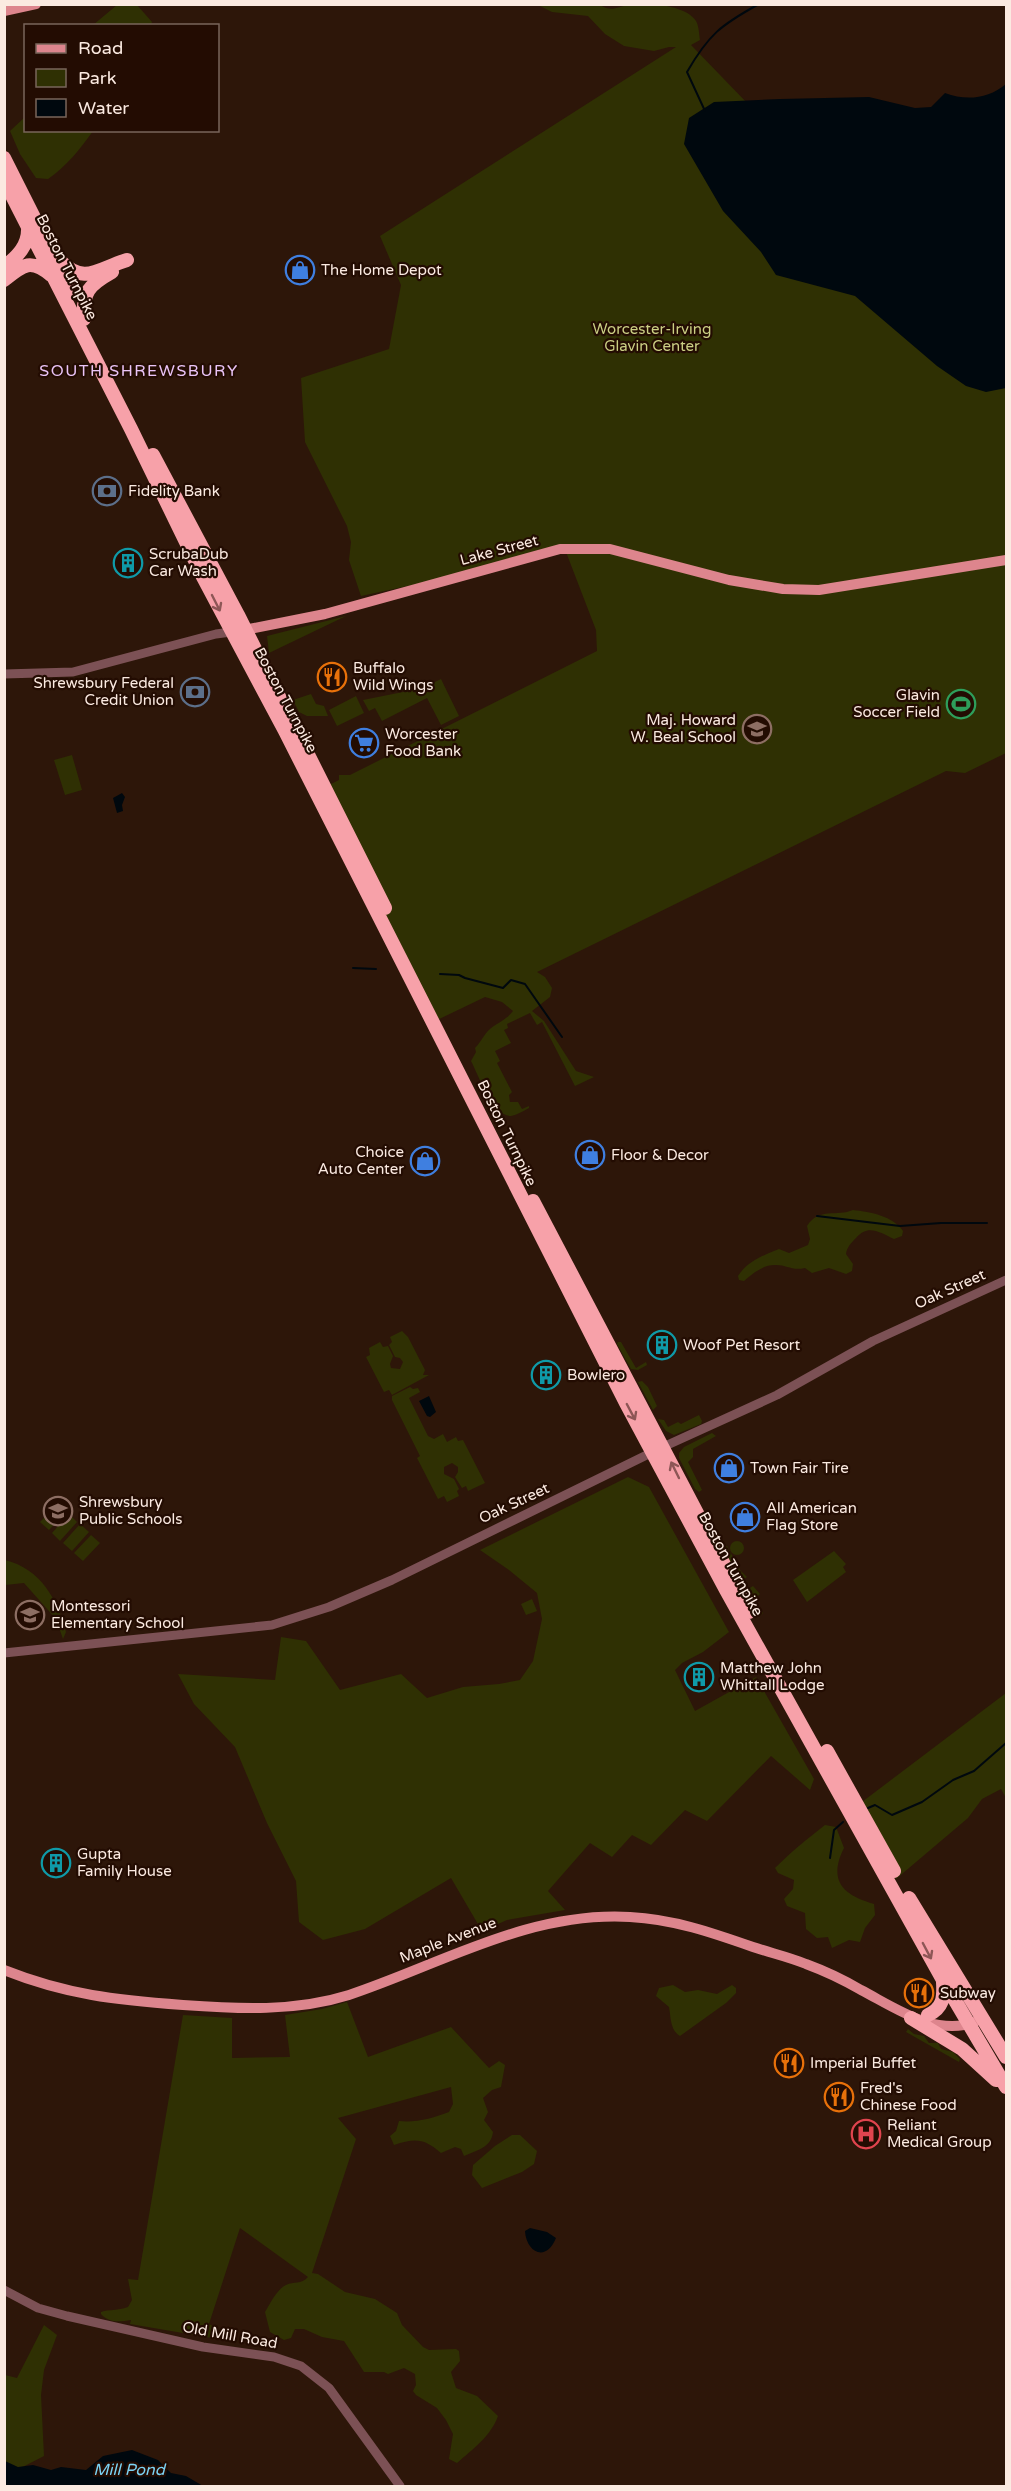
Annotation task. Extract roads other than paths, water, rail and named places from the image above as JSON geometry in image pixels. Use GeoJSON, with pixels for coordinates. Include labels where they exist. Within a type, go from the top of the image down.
{"type":"FeatureCollection","features":[{"type":"Feature","properties":{"kind":"highway","name":"Boston Turnpike"},"geometry":{"type":"LineString","coordinates":[[4,158],[238,631]]}},
{"type":"Feature","properties":{"kind":"highway","name":"Boston Turnpike"},"geometry":{"type":"LineString","coordinates":[[4,180],[549,1231],[658,1450],[943,1980],[1006,2088]]}},
{"type":"Feature","properties":{"kind":"highway"},"geometry":{"type":"LineString","coordinates":[[4,267],[24,246],[28,227]]}},
{"type":"Feature","properties":{"kind":"highway"},"geometry":{"type":"LineString","coordinates":[[53,255],[69,270],[79,275],[127,260],[88,289],[83,308],[84,320]]}},
{"type":"Feature","properties":{"kind":"highway"},"geometry":{"type":"LineString","coordinates":[[4,280],[27,264],[39,266],[53,276]]}},
{"type":"Feature","properties":{"kind":"highway","name":"Boston Turnpike"},"geometry":{"type":"LineString","coordinates":[[658,1450],[699,1519],[805,1714],[916,1910],[1006,2057]]}},
{"type":"Feature","properties":{"kind":"highway"},"geometry":{"type":"LineString","coordinates":[[928,2015],[939,2009],[943,2001],[943,1980]]}},
{"type":"Feature","properties":{"kind":"highway"},"geometry":{"type":"LineString","coordinates":[[911,2018],[962,2049],[1006,2088]]}},
{"type":"Feature","properties":{"kind":"highway"},"geometry":{"type":"LineString","coordinates":[[962,2049],[958,2039],[969,2024]]}},
{"type":"Feature","properties":{"kind":"main road"},"geometry":{"type":"LineString","coordinates":[[4,11],[36,4]]}},
{"type":"Feature","properties":{"kind":"main road","name":"Lake Street"},"geometry":{"type":"LineString","coordinates":[[238,631],[325,614],[563,549],[610,549],[729,580],[783,589],[819,590],[1006,560]]}},
{"type":"Feature","properties":{"kind":"main road","name":"Maple Avenue"},"geometry":{"type":"LineString","coordinates":[[4,1970],[56,1989],[124,2001],[224,2008],[289,2007],[356,1992],[527,1928],[575,1918],[619,1916],[682,1924],[798,1961],[850,1984],[911,2018],[944,2024],[969,2024],[984,2019]]}},
{"type":"Feature","properties":{"kind":"main road","name":"Maple Avenue"},"geometry":{"type":"LineString","coordinates":[[893,2008],[955,2019],[969,2024]]}},
{"type":"Feature","properties":{"kind":"street","name":"Lake Street"},"geometry":{"type":"LineString","coordinates":[[4,674],[73,672],[206,636],[238,631]]}},
{"type":"Feature","properties":{"kind":"street","name":"Oak Street"},"geometry":{"type":"LineString","coordinates":[[4,1653],[255,1627],[298,1618],[392,1580],[658,1450],[777,1395],[873,1341],[1006,1280]]}},
{"type":"Feature","properties":{"kind":"street","name":"Old Mill Road"},"geometry":{"type":"LineString","coordinates":[[4,2290],[38,2308],[67,2316],[203,2347],[274,2357],[301,2366],[329,2388],[400,2487]]}},
{"type":"Feature","properties":{"kind":"water"},"geometry":{"type":"Polygon","coordinates":[[[1006,84],[1006,388],[986,392],[966,386],[937,366],[855,296],[776,275],[761,252],[723,211],[684,144],[689,118],[714,102],[869,97],[915,108],[931,107],[945,93],[969,98],[984,96],[1006,84]]]}},
{"type":"Feature","properties":{"kind":"water"},"geometry":{"type":"Polygon","coordinates":[[[122,793],[125,797],[122,805],[123,811],[117,813],[113,798],[122,793]]]}},
{"type":"Feature","properties":{"kind":"water"},"geometry":{"type":"Polygon","coordinates":[[[429,1396],[436,1412],[430,1417],[427,1416],[419,1401],[429,1396]]]}},
{"type":"Feature","properties":{"kind":"water"},"geometry":{"type":"Polygon","coordinates":[[[530,2228],[547,2232],[556,2238],[552,2246],[542,2252],[533,2249],[526,2238],[525,2231],[530,2228]]]}},
{"type":"Feature","properties":{"kind":"water","name":"Mill Pond"},"geometry":{"type":"Polygon","coordinates":[[[132,2450],[158,2460],[171,2473],[186,2476],[203,2486],[5,2486],[5,2461],[18,2467],[33,2465],[51,2470],[61,2467],[86,2470],[103,2456],[132,2450]]]}},
{"type":"Feature","properties":{"kind":"waterway"},"geometry":{"type":"LineString","coordinates":[[705,111],[687,72],[709,39],[725,25],[759,4]]}},
{"type":"Feature","properties":{"kind":"waterway"},"geometry":{"type":"LineString","coordinates":[[353,968],[376,969]]}},
{"type":"Feature","properties":{"kind":"waterway"},"geometry":{"type":"LineString","coordinates":[[440,974],[459,975],[503,988],[511,980],[525,984],[562,1037]]}},
{"type":"Feature","properties":{"kind":"waterway"},"geometry":{"type":"LineString","coordinates":[[817,1216],[900,1226],[987,1223]]}},
{"type":"Feature","properties":{"kind":"waterway"},"geometry":{"type":"LineString","coordinates":[[868,1808],[875,1805],[892,1815],[922,1802],[953,1780],[974,1771],[1006,1743]]}},
{"type":"Feature","properties":{"kind":"waterway"},"geometry":{"type":"LineString","coordinates":[[830,1858],[834,1830],[843,1822]]}},
{"type":"Feature","properties":{"kind":"place","name":"The Home Depot"},"geometry":{"type":"Point","coordinates":[300,270]}},
{"type":"Feature","properties":{"kind":"place","name":"Fidelity Bank"},"geometry":{"type":"Point","coordinates":[107,491]}},
{"type":"Feature","properties":{"kind":"place","name":"ScrubaDub Car Wash"},"geometry":{"type":"Point","coordinates":[128,563]}},
{"type":"Feature","properties":{"kind":"place","name":"Buffalo Wild Wings"},"geometry":{"type":"Point","coordinates":[332,677]}},
{"type":"Feature","properties":{"kind":"place","name":"Shrewsbury Federal Credit Union"},"geometry":{"type":"Point","coordinates":[195,692]}},
{"type":"Feature","properties":{"kind":"place","name":"Glavin Soccer Field"},"geometry":{"type":"Point","coordinates":[961,704]}},
{"type":"Feature","properties":{"kind":"place","name":"Maj. Howard W. Beal School"},"geometry":{"type":"Point","coordinates":[757,729]}},
{"type":"Feature","properties":{"kind":"place","name":"Worcester Food Bank"},"geometry":{"type":"Point","coordinates":[364,743]}},
{"type":"Feature","properties":{"kind":"place","name":"Floor & Decor"},"geometry":{"type":"Point","coordinates":[590,1155]}},
{"type":"Feature","properties":{"kind":"place","name":"Choice Auto Center"},"geometry":{"type":"Point","coordinates":[425,1161]}},
{"type":"Feature","properties":{"kind":"place","name":"Woof Pet Resort"},"geometry":{"type":"Point","coordinates":[662,1345]}},
{"type":"Feature","properties":{"kind":"place","name":"Bowlero"},"geometry":{"type":"Point","coordinates":[546,1375]}},
{"type":"Feature","properties":{"kind":"place","name":"Town Fair Tire"},"geometry":{"type":"Point","coordinates":[729,1468]}},
{"type":"Feature","properties":{"kind":"place","name":"Shrewsbury Public Schools"},"geometry":{"type":"Point","coordinates":[58,1511]}},
{"type":"Feature","properties":{"kind":"place","name":"All American Flag Store"},"geometry":{"type":"Point","coordinates":[745,1517]}},
{"type":"Feature","properties":{"kind":"place","name":"Montessori Elementary School"},"geometry":{"type":"Point","coordinates":[30,1615]}},
{"type":"Feature","properties":{"kind":"place","name":"Matthew John Whittall Lodge"},"geometry":{"type":"Point","coordinates":[699,1677]}},
{"type":"Feature","properties":{"kind":"place","name":"Gupta Family House"},"geometry":{"type":"Point","coordinates":[56,1863]}},
{"type":"Feature","properties":{"kind":"place","name":"Subway"},"geometry":{"type":"Point","coordinates":[919,1993]}},
{"type":"Feature","properties":{"kind":"place","name":"Imperial Buffet"},"geometry":{"type":"Point","coordinates":[789,2063]}},
{"type":"Feature","properties":{"kind":"place","name":"Fred's Chinese Food"},"geometry":{"type":"Point","coordinates":[839,2097]}},
{"type":"Feature","properties":{"kind":"place","name":"Reliant Medical Group"},"geometry":{"type":"Point","coordinates":[866,2134]}},
{"type":"Feature","properties":{"kind":"district","name":"SOUTH SHREWSBURY"},"geometry":{"type":"Point","coordinates":[139,370]}},
{"type":"Feature","properties":{"kind":"park label","name":"Worcester-Irving Glavin Center"},"geometry":{"type":"Point","coordinates":[652,338]}}]}
